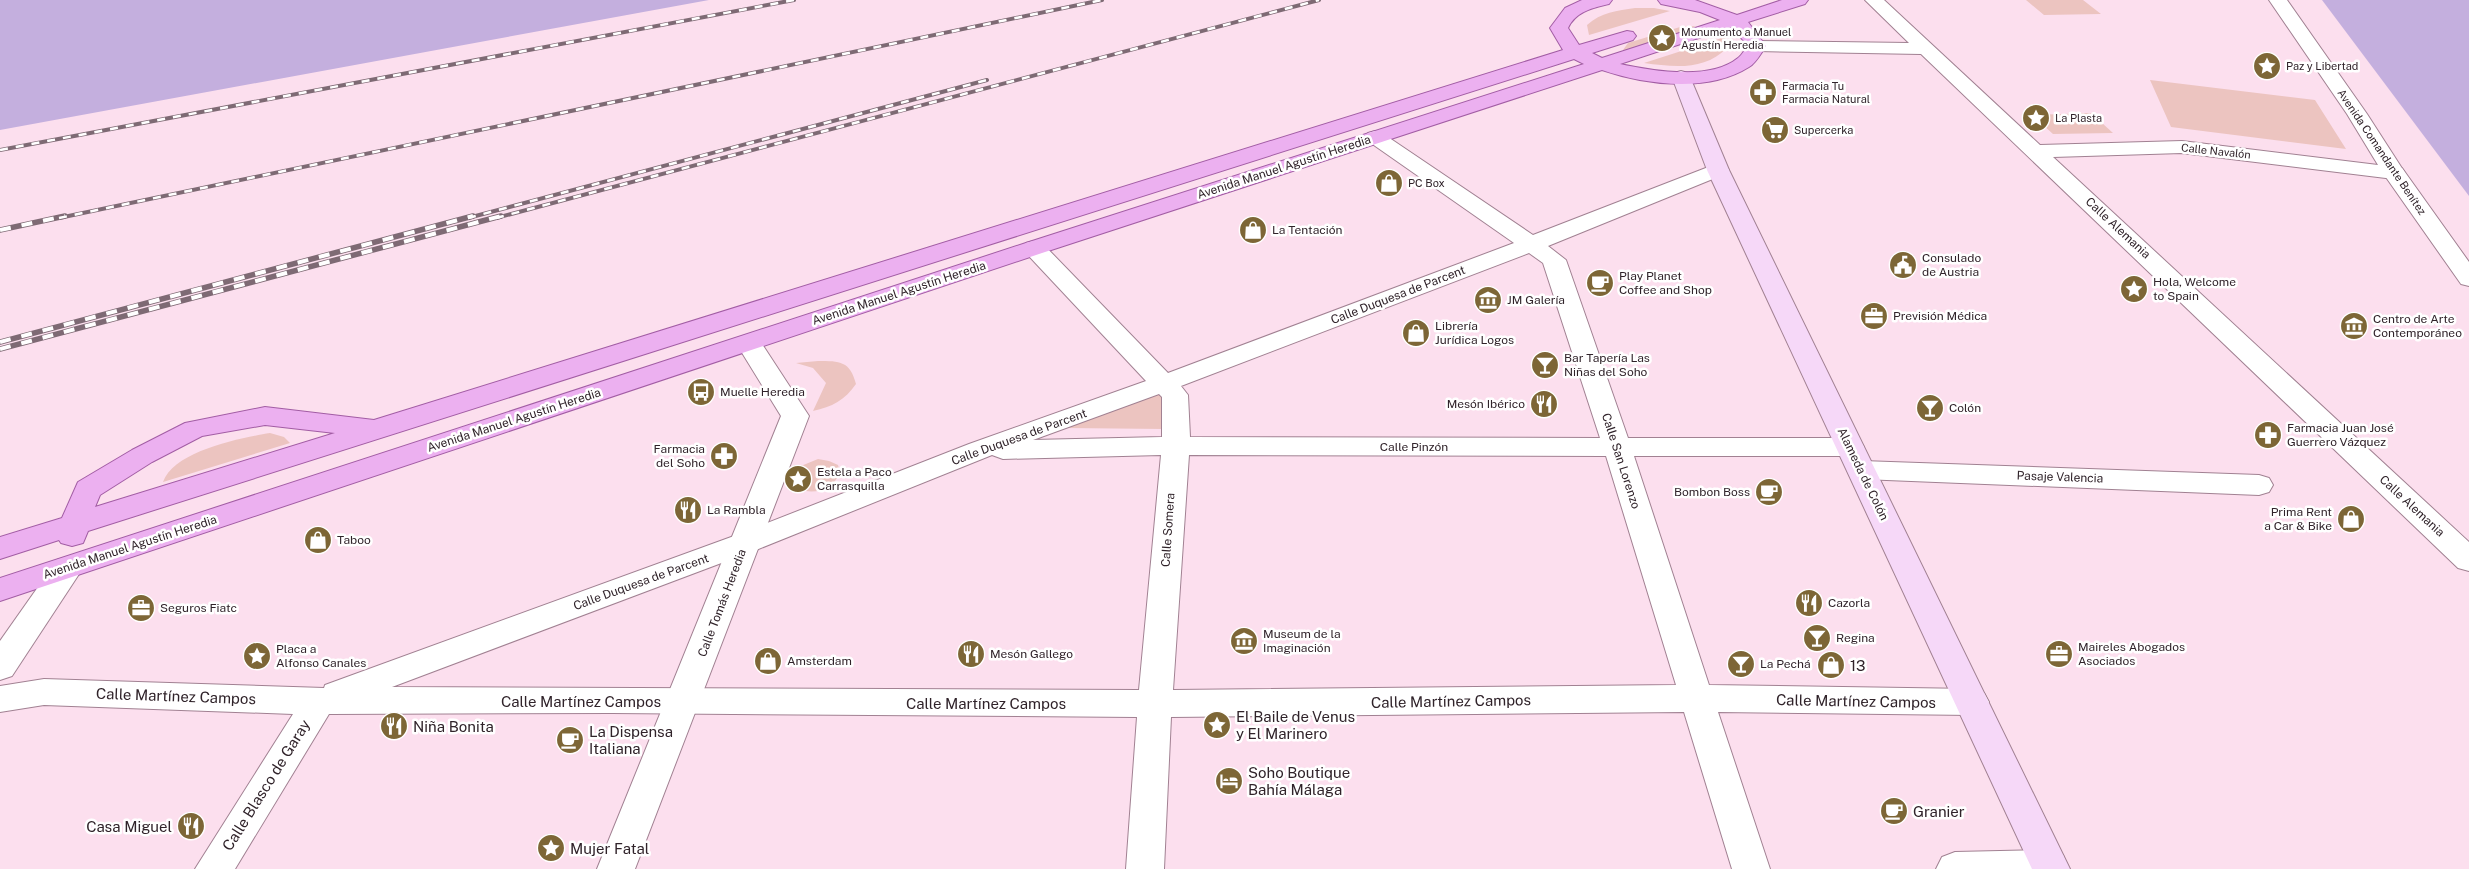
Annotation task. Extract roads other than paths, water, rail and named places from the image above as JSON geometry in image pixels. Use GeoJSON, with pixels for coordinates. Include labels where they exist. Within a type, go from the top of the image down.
{"type":"FeatureCollection","features":[{"type":"Feature","properties":{"kind":"main road"},"geometry":{"type":"LineString","coordinates":[[1603,0],[1575,8],[1563,17],[1559,28],[1563,40],[1575,51],[1600,64],[1653,76],[1707,76],[1728,71],[1744,63],[1753,54],[1756,46],[1752,36],[1736,22],[1712,10],[1668,0]]}},
{"type":"Feature","properties":{"kind":"main road"},"geometry":{"type":"LineString","coordinates":[[1684,18],[1748,0]]}},
{"type":"Feature","properties":{"kind":"main road","name":"Avenida Manuel Agustín Heredia"},"geometry":{"type":"LineString","coordinates":[[0,590],[1034,248],[1799,0]]}},
{"type":"Feature","properties":{"kind":"main road","name":"Avenida Manuel Agustín Heredia"},"geometry":{"type":"LineString","coordinates":[[0,548],[1575,51],[1648,30]]}},
{"type":"Feature","properties":{"kind":"main road","name":"Alameda de Colón"},"geometry":{"type":"LineString","coordinates":[[1681,77],[1718,170],[2051,868]]}},
{"type":"Feature","properties":{"kind":"main road"},"geometry":{"type":"LineString","coordinates":[[68,568],[74,525],[88,489],[142,456],[195,429],[265,416],[377,429]]}},
{"type":"Feature","properties":{"kind":"street","name":"Calle Alemania"},"geometry":{"type":"LineString","coordinates":[[1874,0],[2037,151],[2469,560]]}},
{"type":"Feature","properties":{"kind":"street","name":"Avenida Comandante Benítez"},"geometry":{"type":"LineString","coordinates":[[2278,0],[2357,114],[2394,173],[2469,279]]}},
{"type":"Feature","properties":{"kind":"street"},"geometry":{"type":"LineString","coordinates":[[1756,46],[1926,49]]}},
{"type":"Feature","properties":{"kind":"street","name":"Calle San Lorenzo"},"geometry":{"type":"LineString","coordinates":[[1375,137],[1554,260],[1617,447],[1752,869]]}},
{"type":"Feature","properties":{"kind":"street","name":"Calle Navalón"},"geometry":{"type":"LineString","coordinates":[[2037,151],[2182,147],[2394,173]]}},
{"type":"Feature","properties":{"kind":"street","name":"Calle Duquesa de Parcent"},"geometry":{"type":"LineString","coordinates":[[319,701],[745,543],[979,450],[1165,383],[1532,244],[1718,170]]}},
{"type":"Feature","properties":{"kind":"street","name":"Calle Somera"},"geometry":{"type":"LineString","coordinates":[[1034,248],[1175,395],[1176,446],[1155,704],[1145,869]]}},
{"type":"Feature","properties":{"kind":"street","name":"Calle Tomás Heredia"},"geometry":{"type":"LineString","coordinates":[[616,869],[795,416],[749,343]]}},
{"type":"Feature","properties":{"kind":"street","name":"Calle Pinzón"},"geometry":{"type":"LineString","coordinates":[[979,450],[1176,446],[1617,447],[1856,459]]}},
{"type":"Feature","properties":{"kind":"street","name":"Pasaje Valencia"},"geometry":{"type":"LineString","coordinates":[[1856,459],[2259,485]]}},
{"type":"Feature","properties":{"kind":"street"},"geometry":{"type":"LineString","coordinates":[[0,667],[68,568]]}},
{"type":"Feature","properties":{"kind":"street","name":"Calle Martínez Campos"},"geometry":{"type":"LineString","coordinates":[[0,699],[44,692],[319,701],[612,700],[1155,704],[1697,698],[1972,702]]}},
{"type":"Feature","properties":{"kind":"street","name":"Calle Blasco de Garay"},"geometry":{"type":"LineString","coordinates":[[214,869],[319,701]]}},
{"type":"Feature","properties":{"kind":"street"},"geometry":{"type":"LineString","coordinates":[[1955,869],[2051,868]]}},
{"type":"Feature","properties":{"kind":"railway"},"geometry":{"type":"LineString","coordinates":[[0,150],[794,0]]}},
{"type":"Feature","properties":{"kind":"railway"},"geometry":{"type":"LineString","coordinates":[[59,218],[1102,0]]}},
{"type":"Feature","properties":{"kind":"railway"},"geometry":{"type":"LineString","coordinates":[[496,218],[1319,0]]}},
{"type":"Feature","properties":{"kind":"railway"},"geometry":{"type":"LineString","coordinates":[[468,218],[987,80]]}},
{"type":"Feature","properties":{"kind":"railway"},"geometry":{"type":"LineString","coordinates":[[0,230],[65,216]]}},
{"type":"Feature","properties":{"kind":"railway"},"geometry":{"type":"LineString","coordinates":[[0,342],[473,216]]}},
{"type":"Feature","properties":{"kind":"railway"},"geometry":{"type":"LineString","coordinates":[[0,349],[501,216]]}},
{"type":"Feature","properties":{"kind":"place","name":"Monumento a Manuel Agustín Heredia"},"geometry":{"type":"Point","coordinates":[1662,38]}},
{"type":"Feature","properties":{"kind":"place","name":"Paz y Libertad"},"geometry":{"type":"Point","coordinates":[2267,66]}},
{"type":"Feature","properties":{"kind":"place","name":"Farmacia Tu Farmacia Natural"},"geometry":{"type":"Point","coordinates":[1763,92]}},
{"type":"Feature","properties":{"kind":"place","name":"La Plasta"},"geometry":{"type":"Point","coordinates":[2036,118]}},
{"type":"Feature","properties":{"kind":"place","name":"Supercerka"},"geometry":{"type":"Point","coordinates":[1775,130]}},
{"type":"Feature","properties":{"kind":"place","name":"PC Box"},"geometry":{"type":"Point","coordinates":[1389,183]}},
{"type":"Feature","properties":{"kind":"place","name":"La Tentación"},"geometry":{"type":"Point","coordinates":[1253,230]}},
{"type":"Feature","properties":{"kind":"place","name":"Consulado de Austria"},"geometry":{"type":"Point","coordinates":[1903,265]}},
{"type":"Feature","properties":{"kind":"place","name":"Play Planet Coffee and Shop"},"geometry":{"type":"Point","coordinates":[1600,283]}},
{"type":"Feature","properties":{"kind":"place","name":"Hola, Welcome to Spain"},"geometry":{"type":"Point","coordinates":[2134,289]}},
{"type":"Feature","properties":{"kind":"place","name":"JM Galería"},"geometry":{"type":"Point","coordinates":[1488,300]}},
{"type":"Feature","properties":{"kind":"place","name":"Previsión Médica"},"geometry":{"type":"Point","coordinates":[1874,316]}},
{"type":"Feature","properties":{"kind":"place","name":"Centro de Arte Contemporáneo"},"geometry":{"type":"Point","coordinates":[2354,326]}},
{"type":"Feature","properties":{"kind":"place","name":"Librería Jurídica Logos"},"geometry":{"type":"Point","coordinates":[1416,333]}},
{"type":"Feature","properties":{"kind":"place","name":"Bar Tapería Las Niñas del Soho"},"geometry":{"type":"Point","coordinates":[1545,365]}},
{"type":"Feature","properties":{"kind":"place","name":"Muelle Heredia"},"geometry":{"type":"Point","coordinates":[701,392]}},
{"type":"Feature","properties":{"kind":"place","name":"Mesón Ibérico"},"geometry":{"type":"Point","coordinates":[1544,404]}},
{"type":"Feature","properties":{"kind":"place","name":"Colón"},"geometry":{"type":"Point","coordinates":[1930,408]}},
{"type":"Feature","properties":{"kind":"place","name":"Farmacia Juan José Guerrero Vázquez"},"geometry":{"type":"Point","coordinates":[2268,435]}},
{"type":"Feature","properties":{"kind":"place","name":"Farmacia del Soho"},"geometry":{"type":"Point","coordinates":[724,456]}},
{"type":"Feature","properties":{"kind":"place","name":"Estela a Paco Carrasquilla"},"geometry":{"type":"Point","coordinates":[798,479]}},
{"type":"Feature","properties":{"kind":"place","name":"Bombon Boss"},"geometry":{"type":"Point","coordinates":[1769,492]}},
{"type":"Feature","properties":{"kind":"place","name":"La Rambla"},"geometry":{"type":"Point","coordinates":[688,510]}},
{"type":"Feature","properties":{"kind":"place","name":"Prima Rent a Car & Bike"},"geometry":{"type":"Point","coordinates":[2351,519]}},
{"type":"Feature","properties":{"kind":"place","name":"Taboo"},"geometry":{"type":"Point","coordinates":[318,540]}},
{"type":"Feature","properties":{"kind":"place","name":"Cazorla"},"geometry":{"type":"Point","coordinates":[1809,603]}},
{"type":"Feature","properties":{"kind":"place","name":"Seguros Fiatc"},"geometry":{"type":"Point","coordinates":[141,608]}},
{"type":"Feature","properties":{"kind":"place","name":"Regina"},"geometry":{"type":"Point","coordinates":[1817,638]}},
{"type":"Feature","properties":{"kind":"place","name":"Museum de la Imaginación"},"geometry":{"type":"Point","coordinates":[1244,641]}},
{"type":"Feature","properties":{"kind":"place","name":"Mesón Gallego"},"geometry":{"type":"Point","coordinates":[971,654]}},
{"type":"Feature","properties":{"kind":"place","name":"Maireles Abogados Asociados"},"geometry":{"type":"Point","coordinates":[2059,654]}},
{"type":"Feature","properties":{"kind":"place","name":"Placa a Alfonso Canales"},"geometry":{"type":"Point","coordinates":[257,656]}},
{"type":"Feature","properties":{"kind":"place","name":"Amsterdam"},"geometry":{"type":"Point","coordinates":[768,661]}},
{"type":"Feature","properties":{"kind":"place","name":"La Pechá"},"geometry":{"type":"Point","coordinates":[1741,664]}},
{"type":"Feature","properties":{"kind":"place","name":"13"},"geometry":{"type":"Point","coordinates":[1831,665]}},
{"type":"Feature","properties":{"kind":"place","name":"El Baile de Venus y El Marinero"},"geometry":{"type":"Point","coordinates":[1217,725]}},
{"type":"Feature","properties":{"kind":"place","name":"Niña Bonita"},"geometry":{"type":"Point","coordinates":[394,726]}},
{"type":"Feature","properties":{"kind":"place","name":"La Dispensa Italiana"},"geometry":{"type":"Point","coordinates":[570,740]}},
{"type":"Feature","properties":{"kind":"place","name":"Soho Boutique Bahía Málaga"},"geometry":{"type":"Point","coordinates":[1229,781]}},
{"type":"Feature","properties":{"kind":"place","name":"Granier"},"geometry":{"type":"Point","coordinates":[1894,811]}},
{"type":"Feature","properties":{"kind":"place","name":"Casa Miguel"},"geometry":{"type":"Point","coordinates":[191,826]}},
{"type":"Feature","properties":{"kind":"place","name":"Mujer Fatal"},"geometry":{"type":"Point","coordinates":[551,848]}}]}
